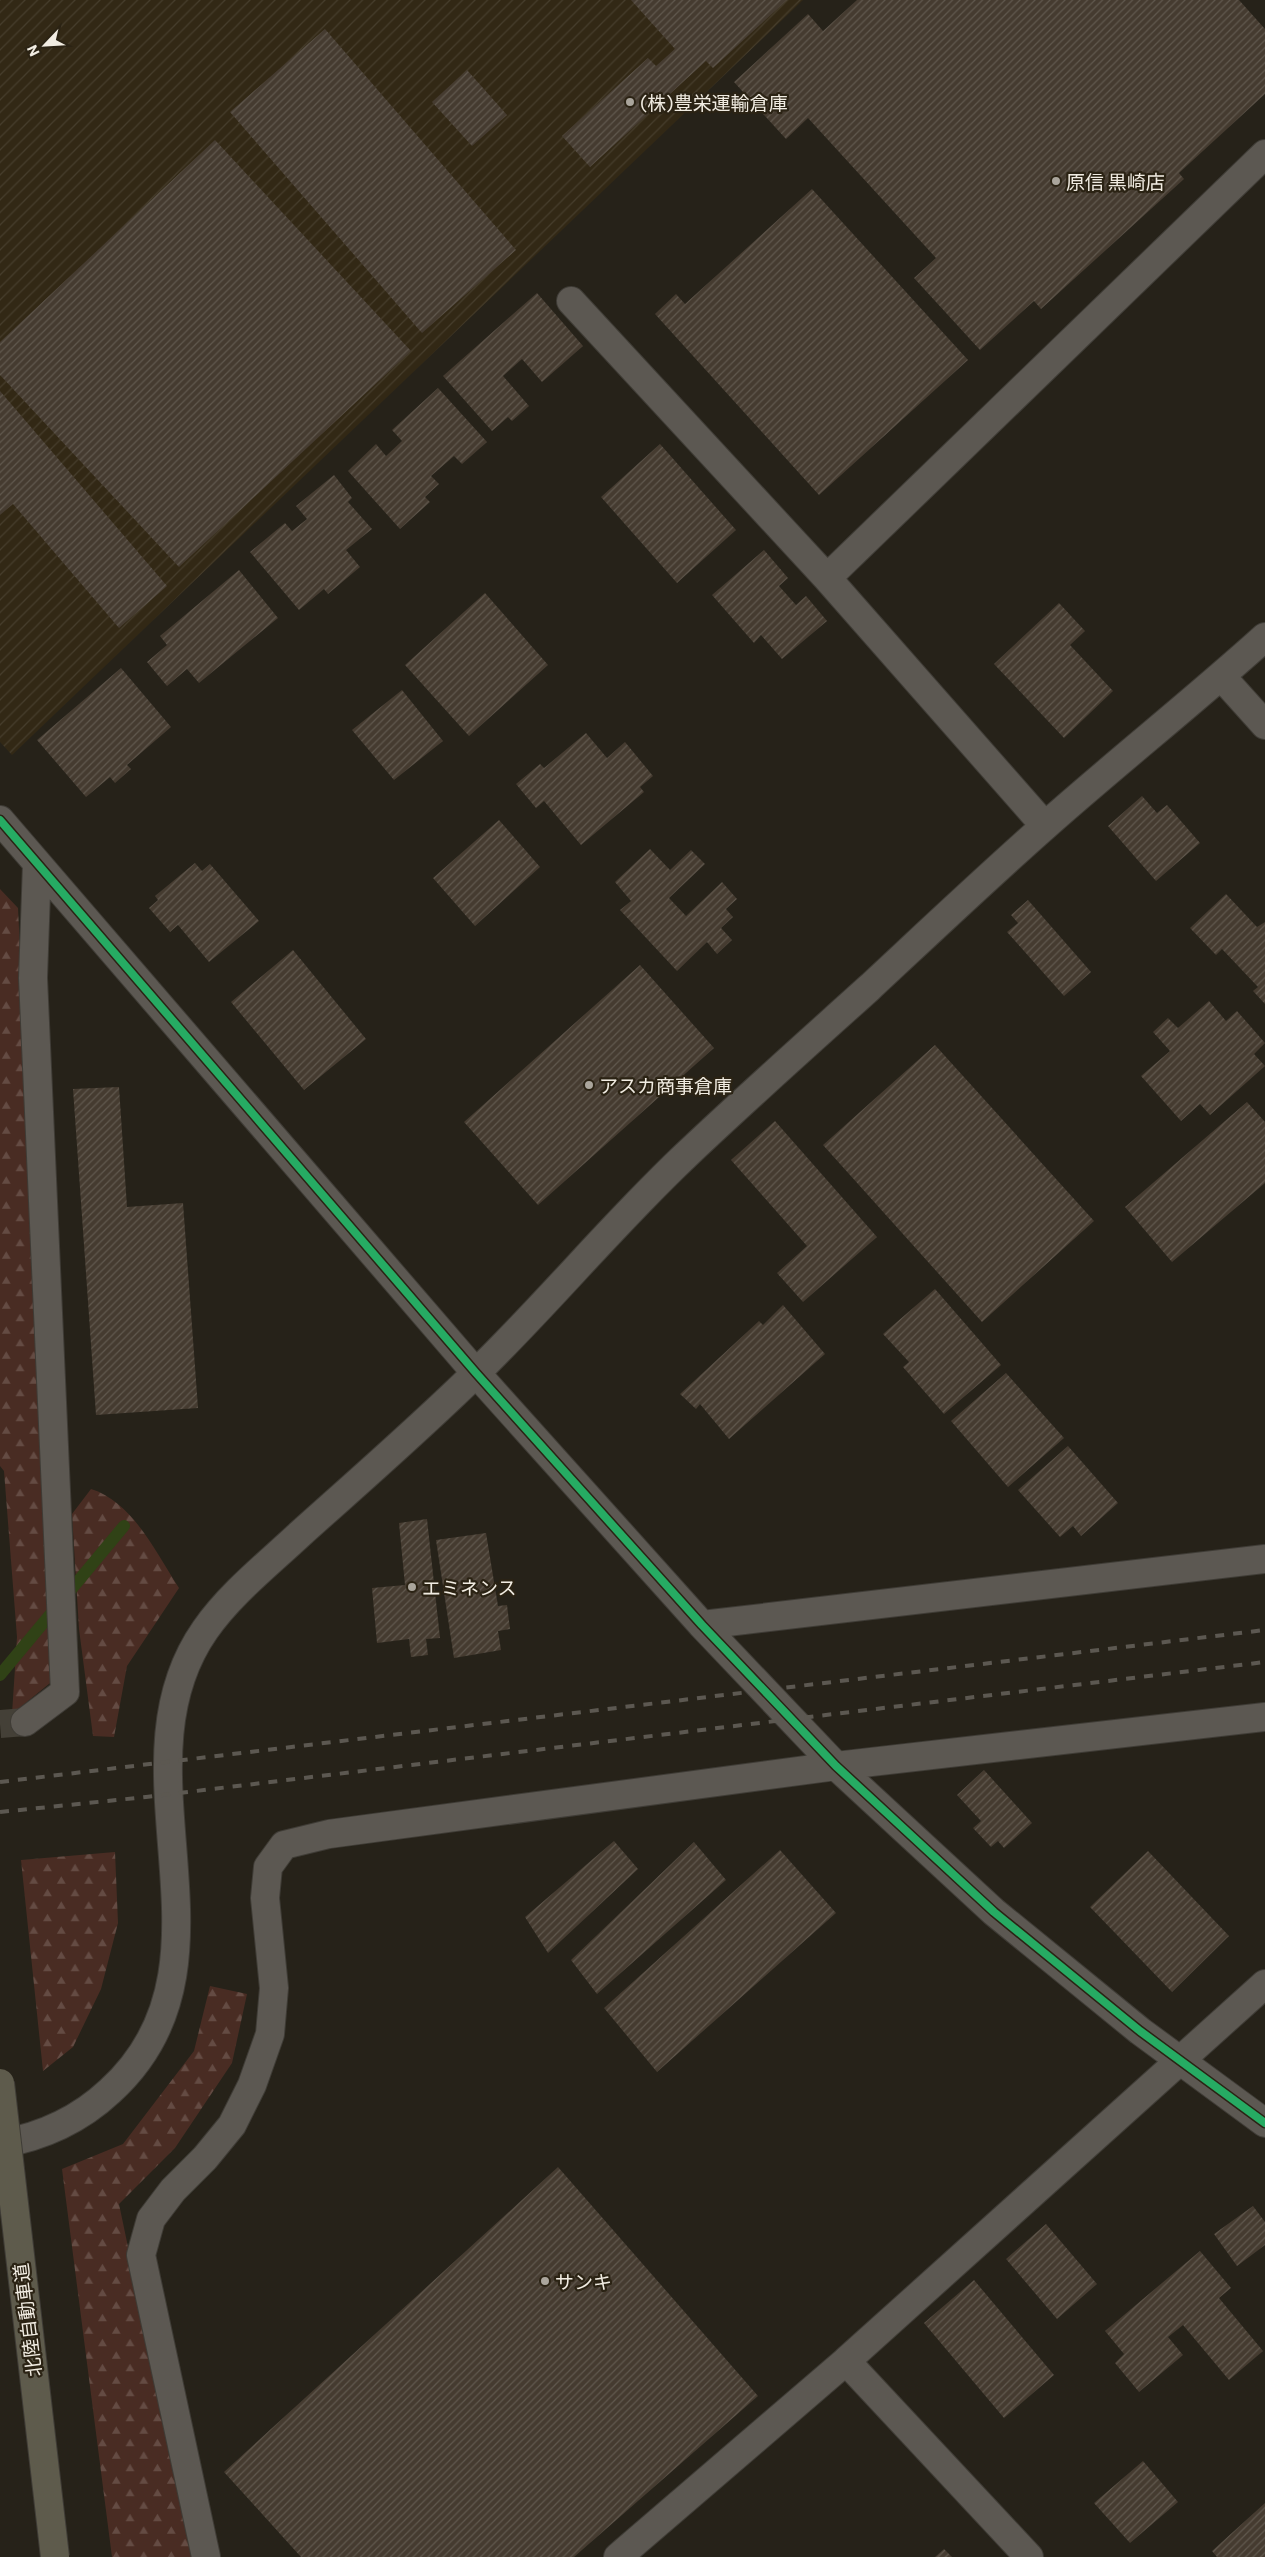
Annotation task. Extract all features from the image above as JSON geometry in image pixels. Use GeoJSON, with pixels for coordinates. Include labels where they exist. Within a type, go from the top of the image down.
{"type":"FeatureCollection","features":[{"type":"Feature","properties":{"kind":"highway","name":"北陸自動車道"},"geometry":{"type":"LineString","coordinates":[[0,2083],[55,2557]]}},
{"type":"Feature","properties":{"kind":"street"},"geometry":{"type":"LineString","coordinates":[[827,578],[1265,154]]}},
{"type":"Feature","properties":{"kind":"street"},"geometry":{"type":"LineString","coordinates":[[571,301],[827,578],[1045,826]]}},
{"type":"Feature","properties":{"kind":"street"},"geometry":{"type":"LineString","coordinates":[[0,2144],[30,2139],[66,2123],[98,2103],[131,2070],[151,2042],[166,2007],[175,1962],[178,1913],[168,1796],[173,1707],[184,1666],[205,1629],[271,1561],[476,1373],[681,1160],[1045,826],[1222,676],[1265,637]]}},
{"type":"Feature","properties":{"kind":"street"},"geometry":{"type":"LineString","coordinates":[[1222,676],[1265,725]]}},
{"type":"Feature","properties":{"kind":"street"},"geometry":{"type":"LineString","coordinates":[[0,820],[476,1373],[702,1625],[836,1766],[994,1912],[1140,2032],[1265,2123]]}},
{"type":"Feature","properties":{"kind":"street"},"geometry":{"type":"LineString","coordinates":[[25,1722],[65,1692],[32,978],[37,864]]}},
{"type":"Feature","properties":{"kind":"street"},"geometry":{"type":"LineString","coordinates":[[702,1625],[1265,1559]]}},
{"type":"Feature","properties":{"kind":"street"},"geometry":{"type":"LineString","coordinates":[[206,2557],[141,2255],[151,2219],[173,2190],[205,2158],[232,2126],[252,2085],[270,2034],[273,1997],[265,1898],[268,1867],[284,1846],[329,1834],[836,1766],[1265,1718]]}},
{"type":"Feature","properties":{"kind":"street"},"geometry":{"type":"LineString","coordinates":[[618,2557],[846,2360],[1265,1984]]}},
{"type":"Feature","properties":{"kind":"street"},"geometry":{"type":"LineString","coordinates":[[846,2360],[1029,2557]]}},
{"type":"Feature","properties":{"kind":"shaded area"},"geometry":{"type":"Polygon","coordinates":[[[0,0],[803,0],[12,755],[0,742],[0,0]]]}},
{"type":"Feature","properties":{"kind":"green space"},"geometry":{"type":"Polygon","coordinates":[[[0,889],[18,908],[55,1679],[12,1714],[17,1637],[4,1471],[0,1466],[0,889]]]}},
{"type":"Feature","properties":{"kind":"green space"},"geometry":{"type":"Polygon","coordinates":[[[91,1489],[119,1505],[131,1517],[142,1530],[179,1588],[127,1666],[114,1737],[93,1736],[79,1629],[72,1514],[91,1489]]]}},
{"type":"Feature","properties":{"kind":"green space"},"geometry":{"type":"Polygon","coordinates":[[[115,1852],[118,1923],[101,1989],[73,2047],[43,2071],[21,1860],[115,1852]]]}},
{"type":"Feature","properties":{"kind":"green space"},"geometry":{"type":"Polygon","coordinates":[[[210,1986],[247,1994],[232,2063],[175,2148],[119,2204],[193,2557],[112,2557],[62,2169],[123,2144],[194,2051],[210,1986]]]}},
{"type":"Feature","properties":{"kind":"building","name":"(株)豊栄運輸倉庫"},"geometry":{"type":"Polygon","coordinates":[[[631,0],[787,0],[713,68],[706,61],[590,167],[562,136],[648,58],[656,66],[675,49],[631,0]]]}},
{"type":"Feature","properties":{"kind":"building"},"geometry":{"type":"Polygon","coordinates":[[[857,0],[1239,0],[1265,29],[1265,94],[1179,173],[1184,179],[1041,309],[1034,301],[980,350],[914,278],[936,258],[808,118],[786,139],[734,82],[808,14],[823,31],[857,0]]]}},
{"type":"Feature","properties":{"kind":"building"},"geometry":{"type":"Polygon","coordinates":[[[325,29],[516,250],[422,333],[230,112],[325,29]]]}},
{"type":"Feature","properties":{"kind":"building"},"geometry":{"type":"Polygon","coordinates":[[[467,70],[507,115],[472,146],[432,102],[467,70]]]}},
{"type":"Feature","properties":{"kind":"building"},"geometry":{"type":"Polygon","coordinates":[[[215,140],[411,351],[179,567],[0,375],[0,342],[215,140]]]}},
{"type":"Feature","properties":{"kind":"building"},"geometry":{"type":"Polygon","coordinates":[[[812,189],[968,360],[819,495],[655,314],[676,294],[685,304],[812,189]]]}},
{"type":"Feature","properties":{"kind":"building"},"geometry":{"type":"Polygon","coordinates":[[[537,293],[583,346],[542,382],[522,359],[503,376],[529,406],[512,421],[508,417],[492,431],[443,376],[537,293]]]}},
{"type":"Feature","properties":{"kind":"building"},"geometry":{"type":"Polygon","coordinates":[[[438,388],[487,442],[462,464],[454,456],[431,476],[439,484],[425,497],[430,502],[400,529],[348,471],[376,444],[386,456],[402,441],[392,430],[438,388]]]}},
{"type":"Feature","properties":{"kind":"building"},"geometry":{"type":"Polygon","coordinates":[[[0,391],[167,586],[119,628],[13,504],[0,515],[0,391]]]}},
{"type":"Feature","properties":{"kind":"building"},"geometry":{"type":"Polygon","coordinates":[[[660,444],[736,530],[677,583],[601,497],[660,444]]]}},
{"type":"Feature","properties":{"kind":"building"},"geometry":{"type":"Polygon","coordinates":[[[334,475],[352,498],[348,502],[372,529],[346,550],[360,567],[328,594],[324,589],[299,610],[250,552],[285,523],[292,531],[307,519],[296,506],[334,475]]]}},
{"type":"Feature","properties":{"kind":"building"},"geometry":{"type":"Polygon","coordinates":[[[764,550],[788,578],[779,586],[796,605],[806,596],[827,621],[782,659],[761,635],[754,643],[712,595],[764,550]]]}},
{"type":"Feature","properties":{"kind":"building"},"geometry":{"type":"Polygon","coordinates":[[[239,570],[278,618],[199,683],[187,669],[167,686],[147,662],[167,645],[160,636],[239,570]]]}},
{"type":"Feature","properties":{"kind":"building"},"geometry":{"type":"Polygon","coordinates":[[[485,593],[548,665],[469,736],[405,665],[485,593]]]}},
{"type":"Feature","properties":{"kind":"building"},"geometry":{"type":"Polygon","coordinates":[[[1059,603],[1085,631],[1070,645],[1113,691],[1064,738],[994,664],[1059,603]]]}},
{"type":"Feature","properties":{"kind":"building"},"geometry":{"type":"Polygon","coordinates":[[[121,668],[171,727],[127,765],[131,769],[115,783],[110,777],[86,797],[37,740],[121,668]]]}},
{"type":"Feature","properties":{"kind":"building"},"geometry":{"type":"Polygon","coordinates":[[[402,690],[443,741],[394,780],[352,730],[402,690]]]}},
{"type":"Feature","properties":{"kind":"building"},"geometry":{"type":"Polygon","coordinates":[[[586,733],[607,758],[625,742],[653,776],[640,787],[644,792],[581,845],[544,801],[536,808],[516,784],[540,764],[544,768],[586,733]]]}},
{"type":"Feature","properties":{"kind":"building"},"geometry":{"type":"Polygon","coordinates":[[[1142,796],[1157,813],[1167,805],[1200,843],[1156,881],[1108,826],[1142,796]]]}},
{"type":"Feature","properties":{"kind":"building"},"geometry":{"type":"Polygon","coordinates":[[[499,820],[540,867],[475,926],[433,878],[499,820]]]}},
{"type":"Feature","properties":{"kind":"building"},"geometry":{"type":"Polygon","coordinates":[[[650,849],[670,870],[691,850],[705,864],[669,898],[686,916],[722,882],[737,899],[726,909],[733,917],[721,928],[732,940],[717,954],[707,942],[677,971],[620,910],[631,901],[615,882],[650,849]]]}},
{"type":"Feature","properties":{"kind":"building"},"geometry":{"type":"Polygon","coordinates":[[[195,863],[202,871],[210,864],[259,921],[209,962],[178,925],[170,932],[149,908],[158,900],[155,896],[195,863]]]}},
{"type":"Feature","properties":{"kind":"building"},"geometry":{"type":"Polygon","coordinates":[[[1226,894],[1257,927],[1265,922],[1265,1004],[1253,991],[1258,987],[1222,949],[1216,955],[1190,928],[1226,894]]]}},
{"type":"Feature","properties":{"kind":"building"},"geometry":{"type":"Polygon","coordinates":[[[1028,900],[1091,972],[1064,996],[1007,932],[1018,923],[1011,915],[1028,900]]]}},
{"type":"Feature","properties":{"kind":"building"},"geometry":{"type":"Polygon","coordinates":[[[293,950],[366,1039],[304,1090],[231,1002],[293,950]]]}},
{"type":"Feature","properties":{"kind":"building","name":"アスカ商事倉庫"},"geometry":{"type":"Polygon","coordinates":[[[640,965],[714,1048],[538,1205],[464,1122],[640,965]]]}},
{"type":"Feature","properties":{"kind":"building"},"geometry":{"type":"Polygon","coordinates":[[[1209,1001],[1226,1021],[1237,1011],[1265,1043],[1254,1054],[1265,1066],[1210,1115],[1200,1104],[1181,1121],[1141,1076],[1170,1051],[1153,1032],[1168,1018],[1178,1028],[1209,1001]]]}},
{"type":"Feature","properties":{"kind":"building"},"geometry":{"type":"Polygon","coordinates":[[[935,1045],[1094,1221],[982,1322],[823,1145],[935,1045]]]}},
{"type":"Feature","properties":{"kind":"building"},"geometry":{"type":"Polygon","coordinates":[[[119,1087],[127,1207],[183,1203],[198,1408],[96,1415],[73,1089],[119,1087]]]}},
{"type":"Feature","properties":{"kind":"building"},"geometry":{"type":"Polygon","coordinates":[[[1247,1102],[1265,1122],[1265,1183],[1172,1262],[1125,1207],[1247,1102]]]}},
{"type":"Feature","properties":{"kind":"building"},"geometry":{"type":"Polygon","coordinates":[[[775,1121],[877,1237],[803,1302],[777,1273],[807,1246],[731,1160],[775,1121]]]}},
{"type":"Feature","properties":{"kind":"building"},"geometry":{"type":"Polygon","coordinates":[[[935,1289],[1001,1365],[944,1414],[903,1367],[909,1362],[883,1334],[935,1289]]]}},
{"type":"Feature","properties":{"kind":"building"},"geometry":{"type":"Polygon","coordinates":[[[783,1305],[825,1354],[729,1439],[700,1404],[696,1409],[680,1394],[759,1321],[763,1325],[783,1305]]]}},
{"type":"Feature","properties":{"kind":"building"},"geometry":{"type":"Polygon","coordinates":[[[1006,1373],[1064,1438],[1008,1487],[951,1421],[1006,1373]]]}},
{"type":"Feature","properties":{"kind":"building"},"geometry":{"type":"Polygon","coordinates":[[[1068,1446],[1118,1503],[1081,1536],[1073,1526],[1060,1537],[1018,1490],[1068,1446]]]}},
{"type":"Feature","properties":{"kind":"building","name":"エミネンス"},"geometry":{"type":"Polygon","coordinates":[[[427,1519],[440,1638],[426,1639],[428,1655],[411,1657],[409,1639],[377,1643],[372,1588],[405,1585],[399,1523],[427,1519]]]}},
{"type":"Feature","properties":{"kind":"building"},"geometry":{"type":"Polygon","coordinates":[[[486,1533],[498,1606],[507,1605],[510,1629],[498,1631],[501,1650],[454,1658],[436,1540],[486,1533]]]}},
{"type":"Feature","properties":{"kind":"building"},"geometry":{"type":"Polygon","coordinates":[[[984,1770],[1032,1823],[1004,1848],[998,1841],[991,1847],[973,1828],[981,1821],[957,1795],[984,1770]]]}},
{"type":"Feature","properties":{"kind":"building"},"geometry":{"type":"Polygon","coordinates":[[[614,1841],[638,1869],[548,1953],[525,1917],[614,1841]]]}},
{"type":"Feature","properties":{"kind":"building"},"geometry":{"type":"Polygon","coordinates":[[[694,1842],[726,1880],[597,1994],[571,1960],[694,1842]]]}},
{"type":"Feature","properties":{"kind":"building"},"geometry":{"type":"Polygon","coordinates":[[[780,1850],[836,1913],[657,2072],[604,2008],[780,1850]]]}},
{"type":"Feature","properties":{"kind":"building"},"geometry":{"type":"Polygon","coordinates":[[[1148,1851],[1229,1936],[1172,1992],[1090,1907],[1148,1851]]]}},
{"type":"Feature","properties":{"kind":"building","name":"サンキ"},"geometry":{"type":"Polygon","coordinates":[[[558,2167],[758,2396],[574,2557],[301,2557],[224,2472],[558,2167]]]}},
{"type":"Feature","properties":{"kind":"building"},"geometry":{"type":"Polygon","coordinates":[[[1253,2206],[1265,2222],[1265,2245],[1237,2266],[1214,2234],[1253,2206]]]}},
{"type":"Feature","properties":{"kind":"building"},"geometry":{"type":"Polygon","coordinates":[[[1046,2224],[1097,2284],[1057,2319],[1006,2259],[1046,2224]]]}},
{"type":"Feature","properties":{"kind":"building"},"geometry":{"type":"Polygon","coordinates":[[[1200,2251],[1231,2288],[1219,2298],[1263,2351],[1229,2380],[1183,2325],[1168,2337],[1183,2355],[1139,2392],[1115,2363],[1124,2354],[1105,2331],[1200,2251]]]}},
{"type":"Feature","properties":{"kind":"building"},"geometry":{"type":"Polygon","coordinates":[[[974,2280],[1054,2375],[1004,2418],[924,2323],[974,2280]]]}},
{"type":"Feature","properties":{"kind":"building"},"geometry":{"type":"Polygon","coordinates":[[[1143,2461],[1178,2502],[1130,2543],[1094,2503],[1143,2461]]]}},
{"type":"Feature","properties":{"kind":"building"},"geometry":{"type":"Polygon","coordinates":[[[1265,2503],[1265,2557],[1217,2557],[1212,2551],[1265,2503]]]}},
{"type":"Feature","properties":{"kind":"building"},"geometry":{"type":"Polygon","coordinates":[[[944,2549],[952,2557],[935,2557],[944,2549]]]}},
{"type":"Feature","properties":{"kind":"waterway"},"geometry":{"type":"LineString","coordinates":[[0,1675],[124,1526]]}},
{"type":"Feature","properties":{"kind":"tunnel"},"geometry":{"type":"LineString","coordinates":[[0,1724],[25,1722]]}},
{"type":"Feature","properties":{"kind":"railway"},"geometry":{"type":"LineString","coordinates":[[0,1782],[1265,1630]]}},
{"type":"Feature","properties":{"kind":"railway"},"geometry":{"type":"LineString","coordinates":[[0,1812],[146,1797],[1265,1662]]}},
{"type":"Feature","properties":{"kind":"cycle path"},"geometry":{"type":"LineString","coordinates":[[0,820],[476,1373],[702,1625],[836,1766],[994,1912],[1140,2031],[1265,2123]]}},
{"type":"Feature","properties":{"kind":"place","name":"(株)豊栄運輸倉庫"},"geometry":{"type":"Point","coordinates":[630,102]}},
{"type":"Feature","properties":{"kind":"place","name":"原信 黒崎店"},"geometry":{"type":"Point","coordinates":[1056,181]}},
{"type":"Feature","properties":{"kind":"place","name":"アスカ商事倉庫"},"geometry":{"type":"Point","coordinates":[589,1085]}},
{"type":"Feature","properties":{"kind":"place","name":"エミネンス"},"geometry":{"type":"Point","coordinates":[412,1587]}},
{"type":"Feature","properties":{"kind":"place","name":"サンキ"},"geometry":{"type":"Point","coordinates":[545,2281]}}]}
